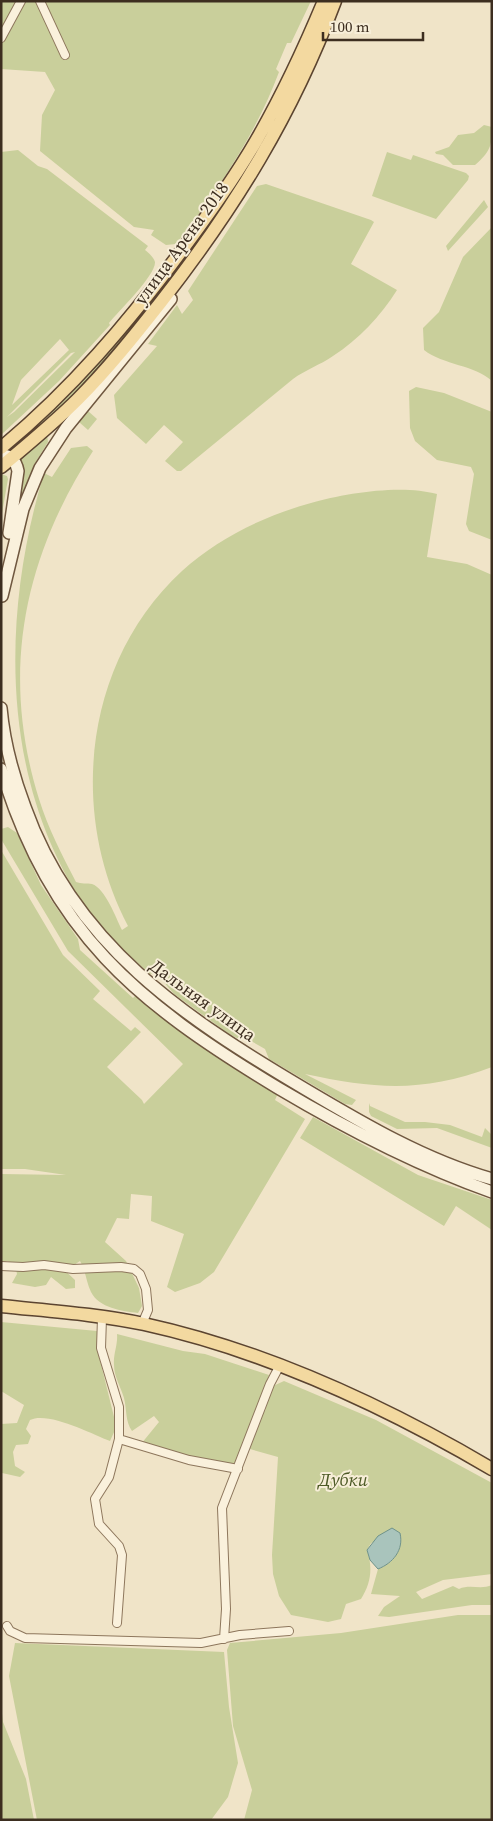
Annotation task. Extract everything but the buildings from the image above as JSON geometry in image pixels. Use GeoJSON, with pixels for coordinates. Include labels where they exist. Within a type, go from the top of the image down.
{"type":"FeatureCollection","features":[{"type":"Feature","properties":{"kind":"main road","name":"улица Арена 2018"},"geometry":{"type":"LineString","coordinates":[[1,448],[72,384],[118,333],[212,210],[257,140],[278,102],[324,1]]}},
{"type":"Feature","properties":{"kind":"main road","name":"улица Арена 2018"},"geometry":{"type":"LineString","coordinates":[[1,467],[6,457],[78,399],[134,336],[186,270],[257,168],[286,114],[335,1]]}},
{"type":"Feature","properties":{"kind":"main road"},"geometry":{"type":"LineString","coordinates":[[2,601],[16,532],[40,468],[66,428],[133,348],[191,272],[233,204]]}},
{"type":"Feature","properties":{"kind":"main road"},"geometry":{"type":"LineString","coordinates":[[1,534],[11,476],[6,457],[16,436]]}},
{"type":"Feature","properties":{"kind":"main road"},"geometry":{"type":"LineString","coordinates":[[2,601],[17,481],[16,464],[6,457]]}},
{"type":"Feature","properties":{"kind":"main road","name":"Дальняя улица"},"geometry":{"type":"LineString","coordinates":[[1,708],[6,744],[29,818],[51,866],[95,948],[141,994],[199,1039],[349,1129],[385,1149],[486,1190]]}},
{"type":"Feature","properties":{"kind":"main road","name":"Дальняя улица"},"geometry":{"type":"LineString","coordinates":[[1,769],[30,848],[54,893],[166,999],[246,1054],[356,1118],[424,1154],[489,1178]]}},
{"type":"Feature","properties":{"kind":"main road"},"geometry":{"type":"LineString","coordinates":[[239,1064],[246,1054]]}},
{"type":"Feature","properties":{"kind":"main road"},"geometry":{"type":"LineString","coordinates":[[349,1129],[356,1118]]}},
{"type":"Feature","properties":{"kind":"main road"},"geometry":{"type":"LineString","coordinates":[[486,1190],[489,1178]]}},
{"type":"Feature","properties":{"kind":"main road"},"geometry":{"type":"LineString","coordinates":[[1,1306],[142,1324],[246,1352],[324,1382],[435,1435],[492,1469]]}},
{"type":"Feature","properties":{"kind":"street"},"geometry":{"type":"LineString","coordinates":[[1,38],[21,1]]}},
{"type":"Feature","properties":{"kind":"street"},"geometry":{"type":"LineString","coordinates":[[40,1],[65,55]]}},
{"type":"Feature","properties":{"kind":"street"},"geometry":{"type":"LineString","coordinates":[[174,260],[186,270]]}},
{"type":"Feature","properties":{"kind":"street"},"geometry":{"type":"LineString","coordinates":[[1,1266],[23,1267],[44,1265],[73,1269],[121,1267],[134,1270],[140,1274],[146,1289],[148,1310],[142,1324]]}},
{"type":"Feature","properties":{"kind":"street"},"geometry":{"type":"LineString","coordinates":[[102,1318],[101,1348],[119,1408],[119,1439],[109,1477],[95,1499],[99,1524],[119,1546],[122,1555],[117,1623]]}},
{"type":"Feature","properties":{"kind":"street"},"geometry":{"type":"LineString","coordinates":[[224,1638],[226,1609],[222,1508],[270,1384],[280,1365]]}},
{"type":"Feature","properties":{"kind":"street"},"geometry":{"type":"LineString","coordinates":[[119,1439],[189,1460],[238,1469]]}},
{"type":"Feature","properties":{"kind":"street"},"geometry":{"type":"LineString","coordinates":[[7,1626],[10,1631],[26,1638],[201,1643],[240,1634],[289,1631]]}},
{"type":"Feature","properties":{"kind":"green space"},"geometry":{"type":"Polygon","coordinates":[[[1,1],[311,1],[291,43],[287,43],[276,69],[279,72],[259,118],[234,162],[221,183],[176,244],[166,245],[151,235],[154,230],[134,227],[40,151],[42,115],[55,90],[45,72],[1,69],[1,1]]]}},
{"type":"Feature","properties":{"kind":"green space"},"geometry":{"type":"Polygon","coordinates":[[[484,125],[492,127],[491,144],[484,156],[475,165],[453,165],[443,155],[436,154],[435,152],[449,147],[458,135],[474,133],[484,125]]]}},
{"type":"Feature","properties":{"kind":"green space"},"geometry":{"type":"Polygon","coordinates":[[[18,150],[38,166],[47,169],[148,246],[145,250],[155,262],[150,275],[109,323],[110,325],[59,381],[1,435],[1,152],[18,150]],[[60,339],[21,380],[12,405],[69,350],[60,339]],[[75,352],[71,353],[7,417],[14,412],[75,352]]]}},
{"type":"Feature","properties":{"kind":"green space"},"geometry":{"type":"Polygon","coordinates":[[[387,152],[411,160],[413,155],[466,173],[469,176],[468,180],[436,219],[372,196],[387,152]]]}},
{"type":"Feature","properties":{"kind":"green space"},"geometry":{"type":"Polygon","coordinates":[[[266,184],[374,222],[351,264],[397,290],[376,318],[352,342],[328,359],[293,379],[181,471],[177,471],[165,461],[183,442],[164,425],[146,444],[117,418],[114,395],[157,346],[148,344],[177,305],[182,314],[193,300],[188,291],[257,186],[266,184]]]}},
{"type":"Feature","properties":{"kind":"green space"},"geometry":{"type":"Polygon","coordinates":[[[484,200],[488,207],[448,251],[446,246],[484,200]]]}},
{"type":"Feature","properties":{"kind":"green space"},"geometry":{"type":"Polygon","coordinates":[[[492,227],[492,381],[477,372],[440,359],[424,350],[423,328],[439,312],[463,257],[492,227]]]}},
{"type":"Feature","properties":{"kind":"green space"},"geometry":{"type":"Polygon","coordinates":[[[165,281],[170,284],[84,388],[25,441],[25,437],[81,381],[116,342],[165,281]]]}},
{"type":"Feature","properties":{"kind":"green space"},"geometry":{"type":"Polygon","coordinates":[[[416,387],[444,393],[492,412],[492,540],[469,531],[466,524],[474,474],[471,467],[437,460],[415,441],[410,428],[409,391],[416,387]]]}},
{"type":"Feature","properties":{"kind":"green space"},"geometry":{"type":"Polygon","coordinates":[[[88,411],[97,419],[88,430],[79,422],[88,411]]]}},
{"type":"Feature","properties":{"kind":"green space"},"geometry":{"type":"Polygon","coordinates":[[[47,435],[48,442],[34,465],[18,504],[18,459],[47,435]]]}},
{"type":"Feature","properties":{"kind":"green space"},"geometry":{"type":"Polygon","coordinates":[[[87,446],[93,451],[69,492],[50,533],[35,576],[25,619],[20,662],[21,707],[27,753],[39,799],[56,841],[76,882],[92,884],[101,891],[110,904],[122,930],[128,926],[109,882],[97,835],[93,787],[96,740],[106,693],[124,648],[149,607],[182,571],[226,538],[276,514],[340,496],[374,491],[407,490],[437,494],[427,557],[467,564],[492,575],[492,1067],[443,1081],[399,1086],[354,1083],[305,1074],[356,1100],[352,1105],[345,1104],[269,1059],[265,1049],[244,1037],[237,1038],[229,1034],[174,994],[156,973],[149,974],[119,946],[91,915],[61,866],[39,813],[25,758],[17,701],[16,644],[20,586],[30,529],[44,473],[52,477],[71,448],[87,446]]]}},
{"type":"Feature","properties":{"kind":"green space"},"geometry":{"type":"Polygon","coordinates":[[[1,474],[7,476],[8,479],[1,519],[1,474]]]}},
{"type":"Feature","properties":{"kind":"green space"},"geometry":{"type":"Polygon","coordinates":[[[8,827],[17,833],[41,885],[78,939],[80,950],[133,998],[136,995],[279,1091],[275,1100],[305,1119],[214,1272],[200,1283],[175,1292],[167,1287],[184,1234],[151,1221],[152,1196],[131,1194],[129,1219],[117,1218],[105,1242],[126,1261],[139,1288],[142,1306],[138,1313],[111,1308],[99,1302],[91,1292],[80,1261],[74,1265],[57,1263],[75,1280],[75,1288],[66,1289],[51,1277],[46,1285],[35,1287],[12,1283],[17,1274],[15,1264],[7,1261],[1,1263],[1,1174],[66,1175],[25,1169],[1,1169],[1,850],[63,955],[100,991],[93,999],[131,1031],[135,1027],[141,1032],[107,1067],[144,1104],[183,1064],[68,951],[1,839],[1,829],[8,827]]]}},
{"type":"Feature","properties":{"kind":"green space"},"geometry":{"type":"Polygon","coordinates":[[[81,918],[150,989],[188,1021],[228,1049],[227,1052],[135,983],[78,920],[81,918]]]}},
{"type":"Feature","properties":{"kind":"green space"},"geometry":{"type":"Polygon","coordinates":[[[369,1103],[370,1106],[405,1122],[450,1125],[482,1137],[485,1128],[492,1135],[492,1148],[437,1128],[397,1129],[371,1116],[369,1103]]]}},
{"type":"Feature","properties":{"kind":"green space"},"geometry":{"type":"Polygon","coordinates":[[[313,1117],[418,1175],[492,1200],[492,1230],[456,1206],[444,1226],[300,1138],[313,1117]]]}},
{"type":"Feature","properties":{"kind":"green space"},"geometry":{"type":"Polygon","coordinates":[[[1,1322],[97,1331],[98,1352],[115,1421],[115,1430],[110,1441],[82,1429],[48,1418],[30,1420],[26,1429],[31,1436],[28,1444],[16,1445],[13,1452],[15,1466],[25,1472],[20,1477],[2,1473],[1,1424],[17,1423],[24,1405],[1,1391],[1,1322]]]}},
{"type":"Feature","properties":{"kind":"green space","name":"Дубки"},"geometry":{"type":"Polygon","coordinates":[[[117,1334],[183,1351],[205,1354],[269,1375],[260,1412],[265,1411],[271,1387],[284,1381],[376,1420],[492,1483],[492,1574],[443,1580],[416,1592],[422,1599],[453,1586],[459,1589],[492,1585],[492,1605],[472,1605],[389,1617],[378,1616],[384,1607],[400,1596],[371,1594],[378,1569],[393,1559],[399,1550],[400,1533],[371,1543],[367,1550],[370,1575],[367,1587],[361,1599],[346,1604],[341,1619],[328,1622],[291,1615],[279,1596],[273,1574],[272,1555],[278,1457],[243,1447],[236,1466],[201,1461],[141,1444],[159,1422],[154,1416],[132,1431],[130,1427],[124,1398],[114,1369],[117,1334]]]}},
{"type":"Feature","properties":{"kind":"green space"},"geometry":{"type":"Polygon","coordinates":[[[458,1615],[492,1615],[492,1820],[244,1820],[252,1790],[233,1726],[227,1650],[230,1643],[341,1633],[458,1615]]]}},
{"type":"Feature","properties":{"kind":"green space"},"geometry":{"type":"Polygon","coordinates":[[[15,1643],[224,1652],[229,1707],[238,1763],[228,1797],[211,1820],[37,1820],[9,1676],[15,1643]]]}},
{"type":"Feature","properties":{"kind":"green space"},"geometry":{"type":"Polygon","coordinates":[[[1,1705],[3,1722],[26,1779],[34,1820],[1,1820],[1,1705]]]}},
{"type":"Feature","properties":{"kind":"water"},"geometry":{"type":"Polygon","coordinates":[[[392,1528],[400,1533],[399,1550],[393,1559],[378,1569],[370,1560],[367,1550],[378,1536],[392,1528]]]}}]}
